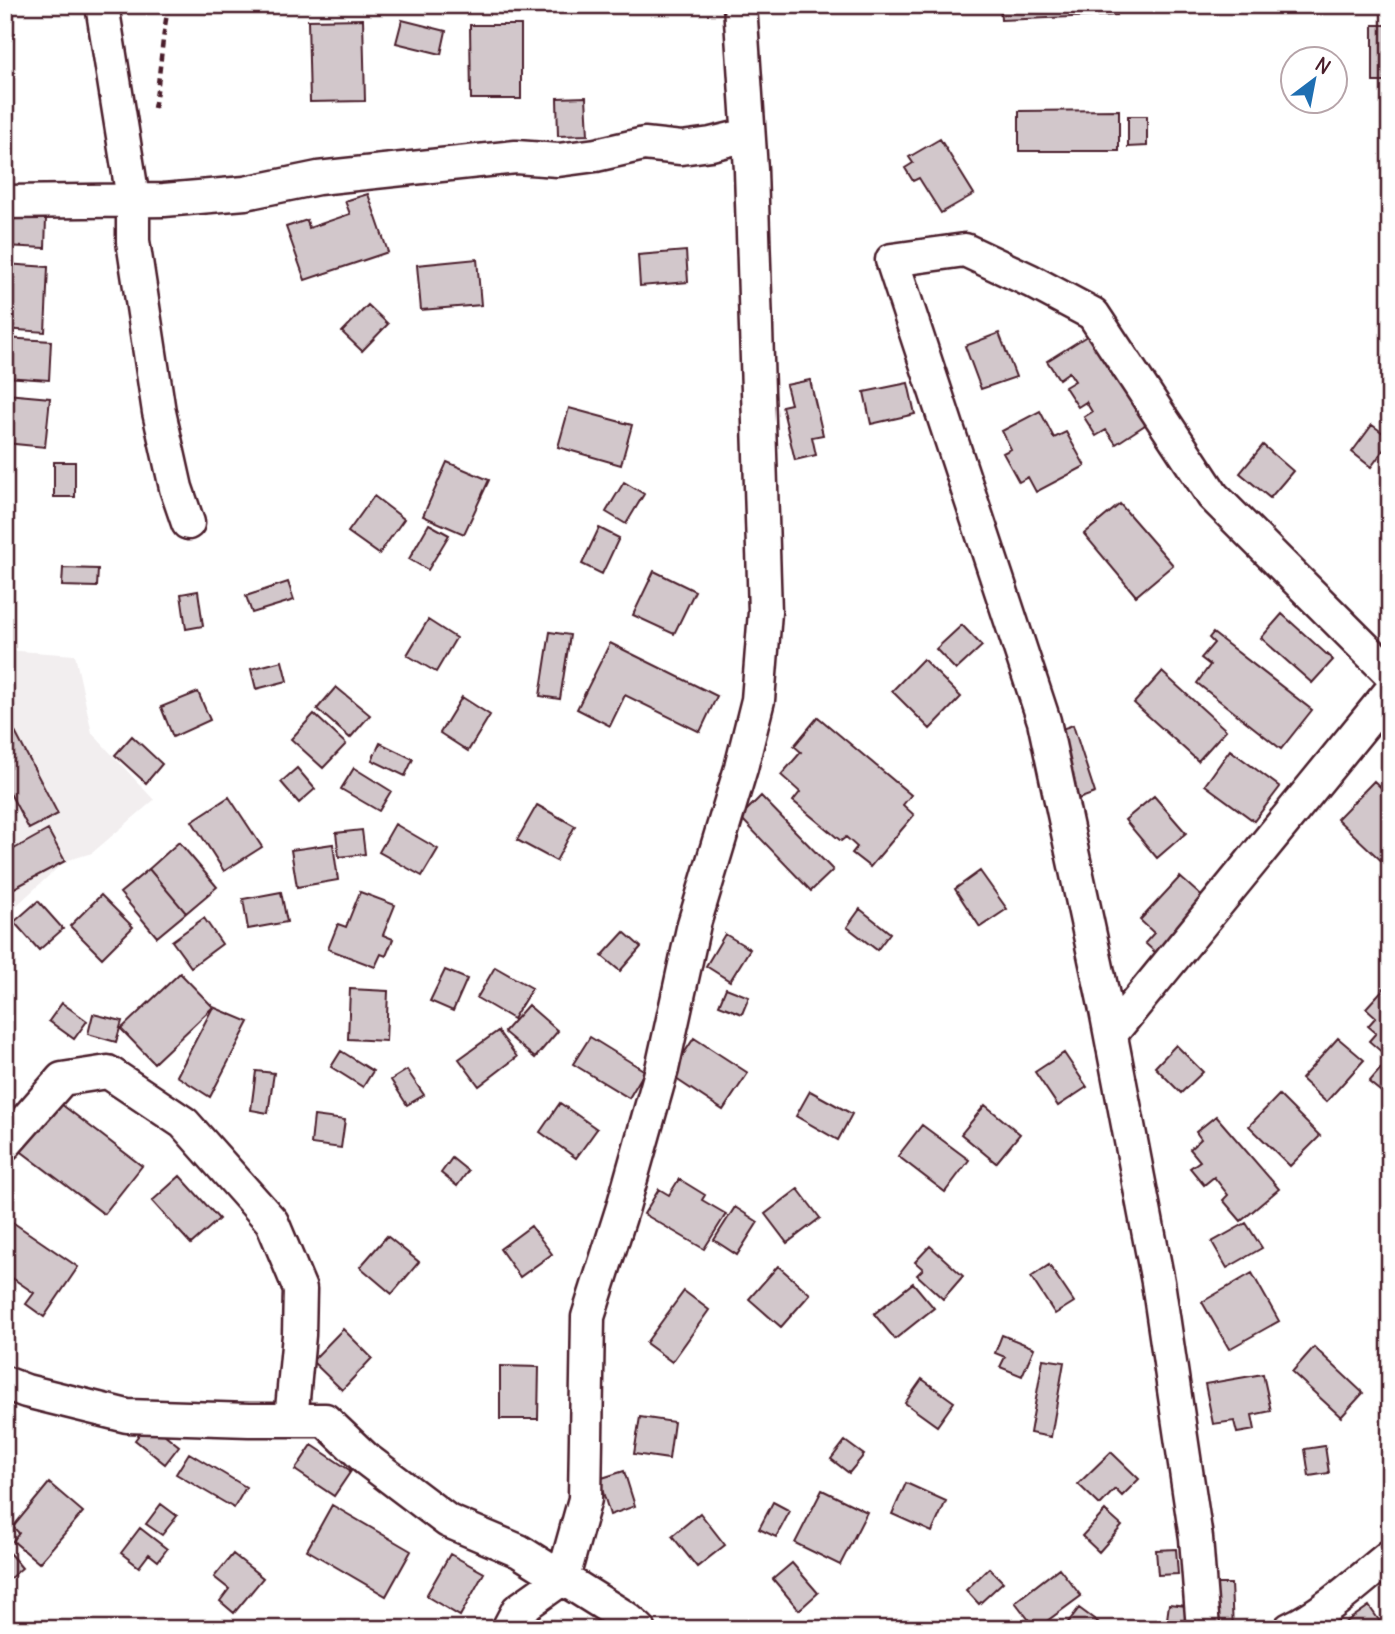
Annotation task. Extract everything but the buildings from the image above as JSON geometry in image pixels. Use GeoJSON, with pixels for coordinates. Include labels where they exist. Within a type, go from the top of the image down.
{"type":"FeatureCollection","features":[{"type":"Feature","properties":{"kind":"street"},"geometry":{"type":"LineString","coordinates":[[102,5],[133,199],[133,240],[159,412],[176,488],[188,523]]}},
{"type":"Feature","properties":{"kind":"street"},"geometry":{"type":"LineString","coordinates":[[508,1629],[519,1610],[563,1578],[585,1499],[587,1317],[623,1208],[662,1069],[694,924],[741,768],[758,700],[765,612],[748,135],[740,5]]}},
{"type":"Feature","properties":{"kind":"street"},"geometry":{"type":"LineString","coordinates":[[5,202],[164,200],[244,193],[318,178],[516,157],[558,160],[644,144],[681,148],[748,135]]}},
{"type":"Feature","properties":{"kind":"street"},"geometry":{"type":"LineString","coordinates":[[1203,1629],[1196,1538],[1158,1282],[1111,1034],[1044,721],[892,260],[965,250],[1093,314],[1213,496],[1390,673]]}},
{"type":"Feature","properties":{"kind":"street"},"geometry":{"type":"LineString","coordinates":[[1111,1034],[1390,692]]}},
{"type":"Feature","properties":{"kind":"street"},"geometry":{"type":"LineString","coordinates":[[5,1144],[62,1079],[108,1072],[184,1123],[272,1222],[300,1289],[299,1335],[291,1420]]}},
{"type":"Feature","properties":{"kind":"street"},"geometry":{"type":"LineString","coordinates":[[5,1383],[26,1391],[127,1416],[325,1420],[366,1459],[448,1521],[519,1551],[626,1618],[639,1629]]}},
{"type":"Feature","properties":{"kind":"street"},"geometry":{"type":"LineString","coordinates":[[1290,1629],[1340,1596],[1390,1556]]}},
{"type":"Feature","properties":{"kind":"path"},"geometry":{"type":"LineString","coordinates":[[153,110],[169,5]]}},
{"type":"Feature","properties":{"kind":"shaded area"},"geometry":{"type":"Polygon","coordinates":[[[5,650],[75,655],[92,733],[154,800],[92,853],[65,861],[5,916],[5,650]]]}}]}
